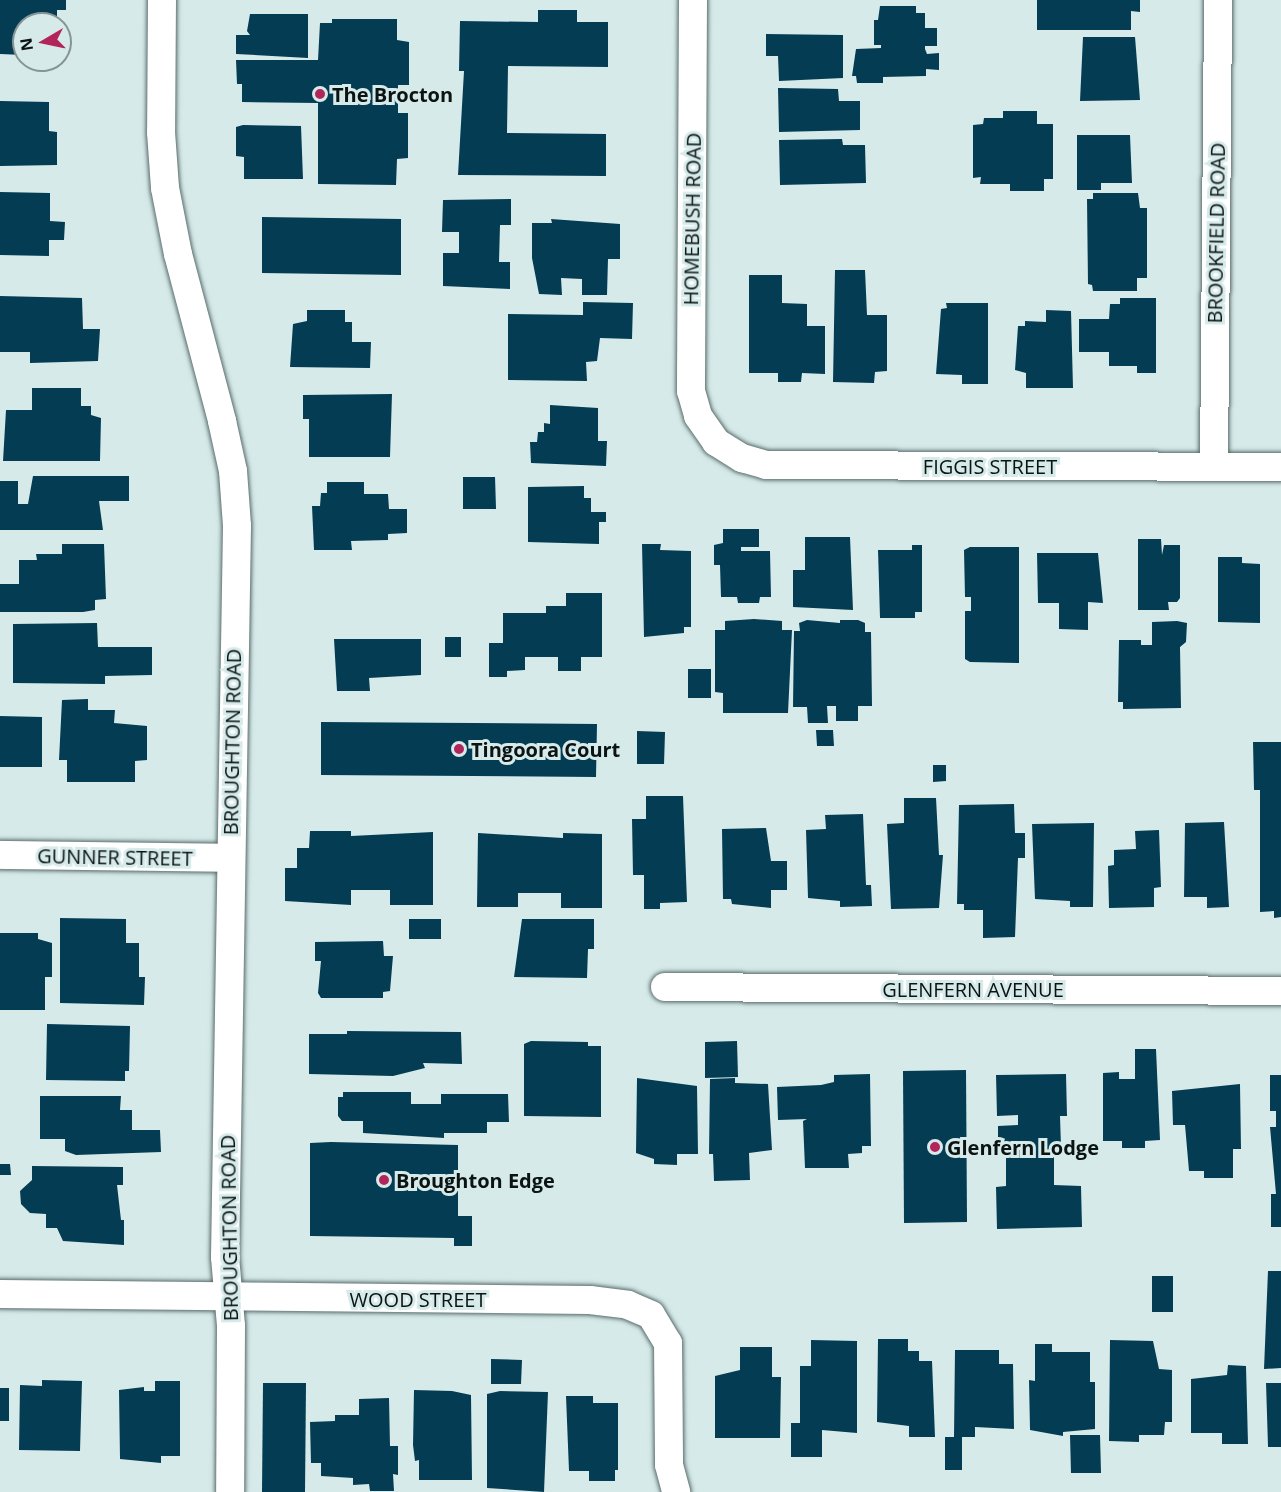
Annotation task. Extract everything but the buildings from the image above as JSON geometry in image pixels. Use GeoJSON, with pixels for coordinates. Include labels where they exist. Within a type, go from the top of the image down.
{"type":"FeatureCollection","features":[{"type":"Feature","properties":{"kind":"street","name":"BROUGHTON ROAD"},"geometry":{"type":"LineString","coordinates":[[162,0],[161,132],[165,188],[178,254],[222,421],[233,482],[237,526],[230,858],[228,1297],[230,1492]]}},
{"type":"Feature","properties":{"kind":"street","name":"HOMEBUSH ROAD"},"geometry":{"type":"LineString","coordinates":[[693,0],[690,375],[694,405],[710,434]]}},
{"type":"Feature","properties":{"kind":"street","name":"BROOKFIELD ROAD"},"geometry":{"type":"LineString","coordinates":[[1214,466],[1218,0]]}},
{"type":"Feature","properties":{"kind":"street","name":"FIGGIS STREET"},"geometry":{"type":"LineString","coordinates":[[710,434],[729,451],[766,465],[1281,467]]}},
{"type":"Feature","properties":{"kind":"street","name":"GUNNER STREET"},"geometry":{"type":"LineString","coordinates":[[0,855],[230,858]]}},
{"type":"Feature","properties":{"kind":"street","name":"GLENFERN AVENUE"},"geometry":{"type":"LineString","coordinates":[[665,987],[1281,991]]}},
{"type":"Feature","properties":{"kind":"street","name":"WOOD STREET"},"geometry":{"type":"LineString","coordinates":[[0,1294],[590,1300],[641,1310],[662,1328],[668,1343],[669,1465],[676,1492]]}},
{"type":"Feature","properties":{"kind":"place","name":"The Brocton"},"geometry":{"type":"Point","coordinates":[320,94]}},
{"type":"Feature","properties":{"kind":"place","name":"Tingoora Court"},"geometry":{"type":"Point","coordinates":[459,749]}},
{"type":"Feature","properties":{"kind":"place","name":"Glenfern Lodge"},"geometry":{"type":"Point","coordinates":[935,1147]}},
{"type":"Feature","properties":{"kind":"place","name":"Broughton Edge"},"geometry":{"type":"Point","coordinates":[384,1180]}}]}
